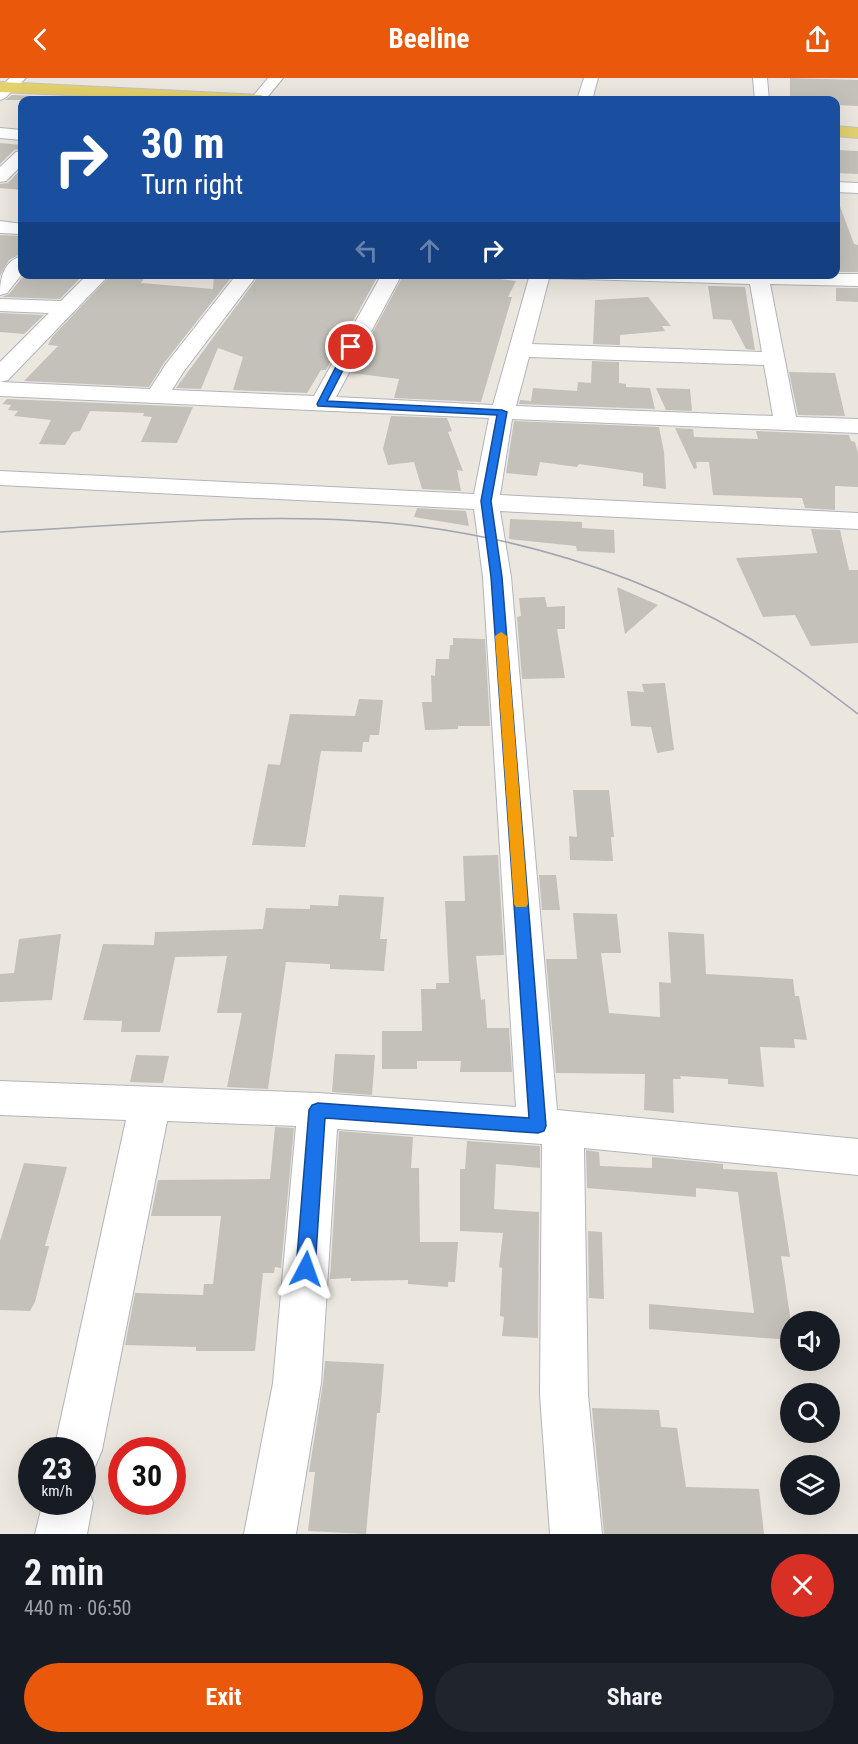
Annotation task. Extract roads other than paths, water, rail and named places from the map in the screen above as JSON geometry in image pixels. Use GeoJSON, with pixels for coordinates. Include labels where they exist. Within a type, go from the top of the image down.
{"type":"FeatureCollection","features":[{"type":"Feature","properties":{"kind":"main road"},"geometry":{"type":"LineString","coordinates":[[7,87],[180,96]]}},
{"type":"Feature","properties":{"kind":"main road"},"geometry":{"type":"LineString","coordinates":[[840,131],[858,133]]}},
{"type":"Feature","properties":{"kind":"street"},"geometry":{"type":"LineString","coordinates":[[260,96],[276,78]]}},
{"type":"Feature","properties":{"kind":"street"},"geometry":{"type":"LineString","coordinates":[[586,96],[591,78]]}},
{"type":"Feature","properties":{"kind":"street"},"geometry":{"type":"LineString","coordinates":[[760,78],[762,96]]}},
{"type":"Feature","properties":{"kind":"street"},"geometry":{"type":"LineString","coordinates":[[0,133],[18,135]]}},
{"type":"Feature","properties":{"kind":"street"},"geometry":{"type":"LineString","coordinates":[[0,177],[18,160]]}},
{"type":"Feature","properties":{"kind":"street"},"geometry":{"type":"LineString","coordinates":[[0,227],[18,229]]}},
{"type":"Feature","properties":{"kind":"street"},"geometry":{"type":"LineString","coordinates":[[0,289],[18,267]]}},
{"type":"Feature","properties":{"kind":"street"},"geometry":{"type":"LineString","coordinates":[[0,375],[95,279]]}},
{"type":"Feature","properties":{"kind":"street"},"geometry":{"type":"LineString","coordinates":[[158,395],[174,369],[244,279]]}},
{"type":"Feature","properties":{"kind":"street"},"geometry":{"type":"LineString","coordinates":[[321,404],[389,279]]}},
{"type":"Feature","properties":{"kind":"street"},"geometry":{"type":"LineString","coordinates":[[539,279],[521,350],[502,412],[486,501],[496,577],[550,1127],[564,1395],[576,1534]]}},
{"type":"Feature","properties":{"kind":"street"},"geometry":{"type":"LineString","coordinates":[[759,279],[786,424]]}},
{"type":"Feature","properties":{"kind":"street"},"geometry":{"type":"LineString","coordinates":[[833,279],[858,280]]}},
{"type":"Feature","properties":{"kind":"street"},"geometry":{"type":"LineString","coordinates":[[0,305],[68,308]]}},
{"type":"Feature","properties":{"kind":"street"},"geometry":{"type":"LineString","coordinates":[[521,350],[773,359]]}},
{"type":"Feature","properties":{"kind":"street"},"geometry":{"type":"LineString","coordinates":[[0,389],[858,426]]}},
{"type":"Feature","properties":{"kind":"street"},"geometry":{"type":"LineString","coordinates":[[0,478],[858,521]]}},
{"type":"Feature","properties":{"kind":"street"},"geometry":{"type":"LineString","coordinates":[[0,1098],[318,1110],[550,1127],[858,1157]]}},
{"type":"Feature","properties":{"kind":"street"},"geometry":{"type":"LineString","coordinates":[[81,1437],[150,1104]]}},
{"type":"Feature","properties":{"kind":"street"},"geometry":{"type":"LineString","coordinates":[[270,1534],[297,1383],[318,1110]]}},
{"type":"Feature","properties":{"kind":"street"},"geometry":{"type":"LineString","coordinates":[[61,1534],[65,1515]]}},
{"type":"Feature","properties":{"kind":"tram line"},"geometry":{"type":"LineString","coordinates":[[0,532],[209,520],[314,519],[417,526],[502,541],[544,551],[625,578],[704,613],[772,652],[858,714]]}}]}
